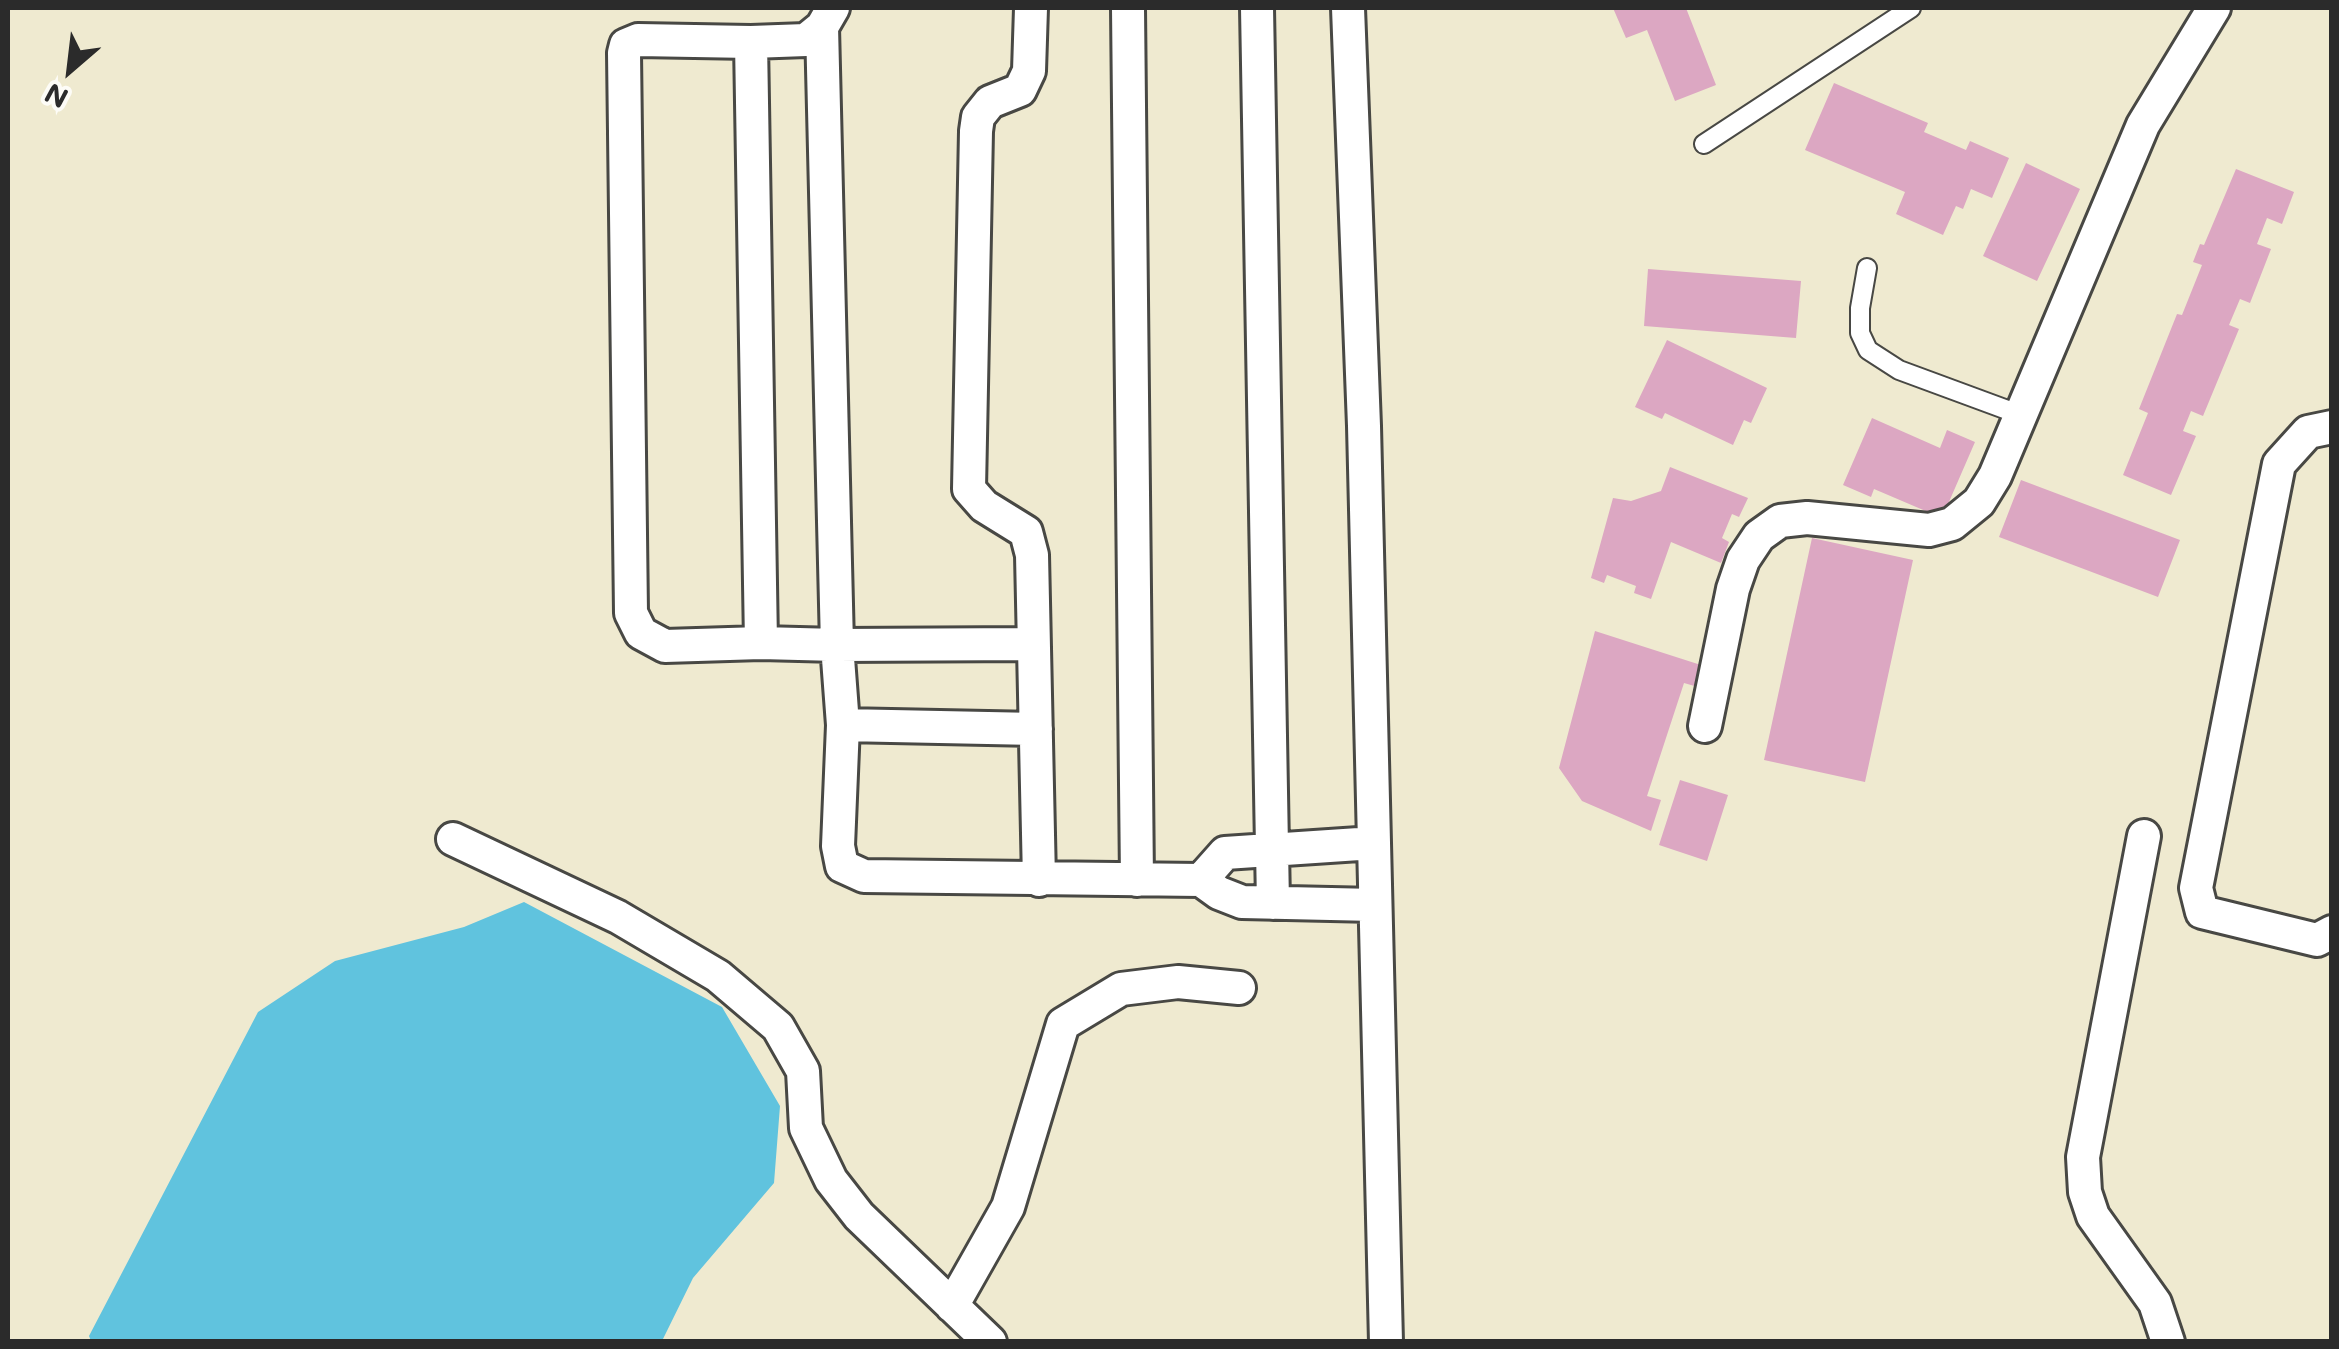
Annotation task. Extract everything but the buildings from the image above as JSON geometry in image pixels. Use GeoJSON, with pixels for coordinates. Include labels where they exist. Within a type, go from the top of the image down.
{"type":"FeatureCollection","features":[{"type":"Feature","properties":{"kind":"street"},"geometry":{"type":"LineString","coordinates":[[1030,8],[1029,71],[1020,90],[990,102],[978,117],[976,130],[969,489],[984,506],[1026,532],[1032,555],[1039,880]]}},
{"type":"Feature","properties":{"kind":"street"},"geometry":{"type":"LineString","coordinates":[[1128,8],[1137,880]]}},
{"type":"Feature","properties":{"kind":"street"},"geometry":{"type":"LineString","coordinates":[[1257,8],[1273,902]]}},
{"type":"Feature","properties":{"kind":"street"},"geometry":{"type":"LineString","coordinates":[[1348,8],[1364,426],[1386,1342]]}},
{"type":"Feature","properties":{"kind":"street"},"geometry":{"type":"LineString","coordinates":[[1705,726],[1733,589],[1743,560],[1759,536],[1780,521],[1807,518],[1929,530],[1952,524],[1979,502],[1995,476],[2142,126],[2214,8]]}},
{"type":"Feature","properties":{"kind":"street"},"geometry":{"type":"LineString","coordinates":[[828,17],[806,40],[638,40],[626,45],[631,613],[641,633],[665,646],[1033,644]]}},
{"type":"Feature","properties":{"kind":"street"},"geometry":{"type":"LineString","coordinates":[[828,17],[837,645],[842,725],[838,846],[842,866],[864,876],[1201,880],[1242,902],[1376,905]]}},
{"type":"Feature","properties":{"kind":"street"},"geometry":{"type":"LineString","coordinates":[[751,42],[761,643]]}},
{"type":"Feature","properties":{"kind":"street"},"geometry":{"type":"LineString","coordinates":[[2332,427],[2308,432],[2279,464],[2196,888],[2202,912],[2318,940],[2332,932]]}},
{"type":"Feature","properties":{"kind":"street"},"geometry":{"type":"LineString","coordinates":[[842,725],[1036,729]]}},
{"type":"Feature","properties":{"kind":"street"},"geometry":{"type":"LineString","coordinates":[[2144,836],[2083,1157],[2084,1192],[2093,1216],[2155,1303],[2168,1342]]}},
{"type":"Feature","properties":{"kind":"street"},"geometry":{"type":"LineString","coordinates":[[453,839],[618,917],[718,976],[778,1027],[803,1071],[806,1128],[831,1180],[859,1216],[990,1342]]}},
{"type":"Feature","properties":{"kind":"street"},"geometry":{"type":"LineString","coordinates":[[1201,880],[1225,853],[1374,843]]}},
{"type":"Feature","properties":{"kind":"street"},"geometry":{"type":"LineString","coordinates":[[952,1306],[1008,1207],[1063,1024],[1121,988],[1178,982],[1240,988]]}},
{"type":"Feature","properties":{"kind":"lane"},"geometry":{"type":"LineString","coordinates":[[1704,144],[1911,8]]}},
{"type":"Feature","properties":{"kind":"lane"},"geometry":{"type":"LineString","coordinates":[[1868,268],[1860,308],[1860,333],[1868,350],[1899,370],[2021,415]]}},
{"type":"Feature","properties":{"kind":"water"},"geometry":{"type":"Polygon","coordinates":[[[524,902],[722,1007],[780,1106],[774,1183],[693,1278],[662,1341],[91,1341],[89,1336],[258,1012],[335,961],[464,927],[524,902]]]}}]}
